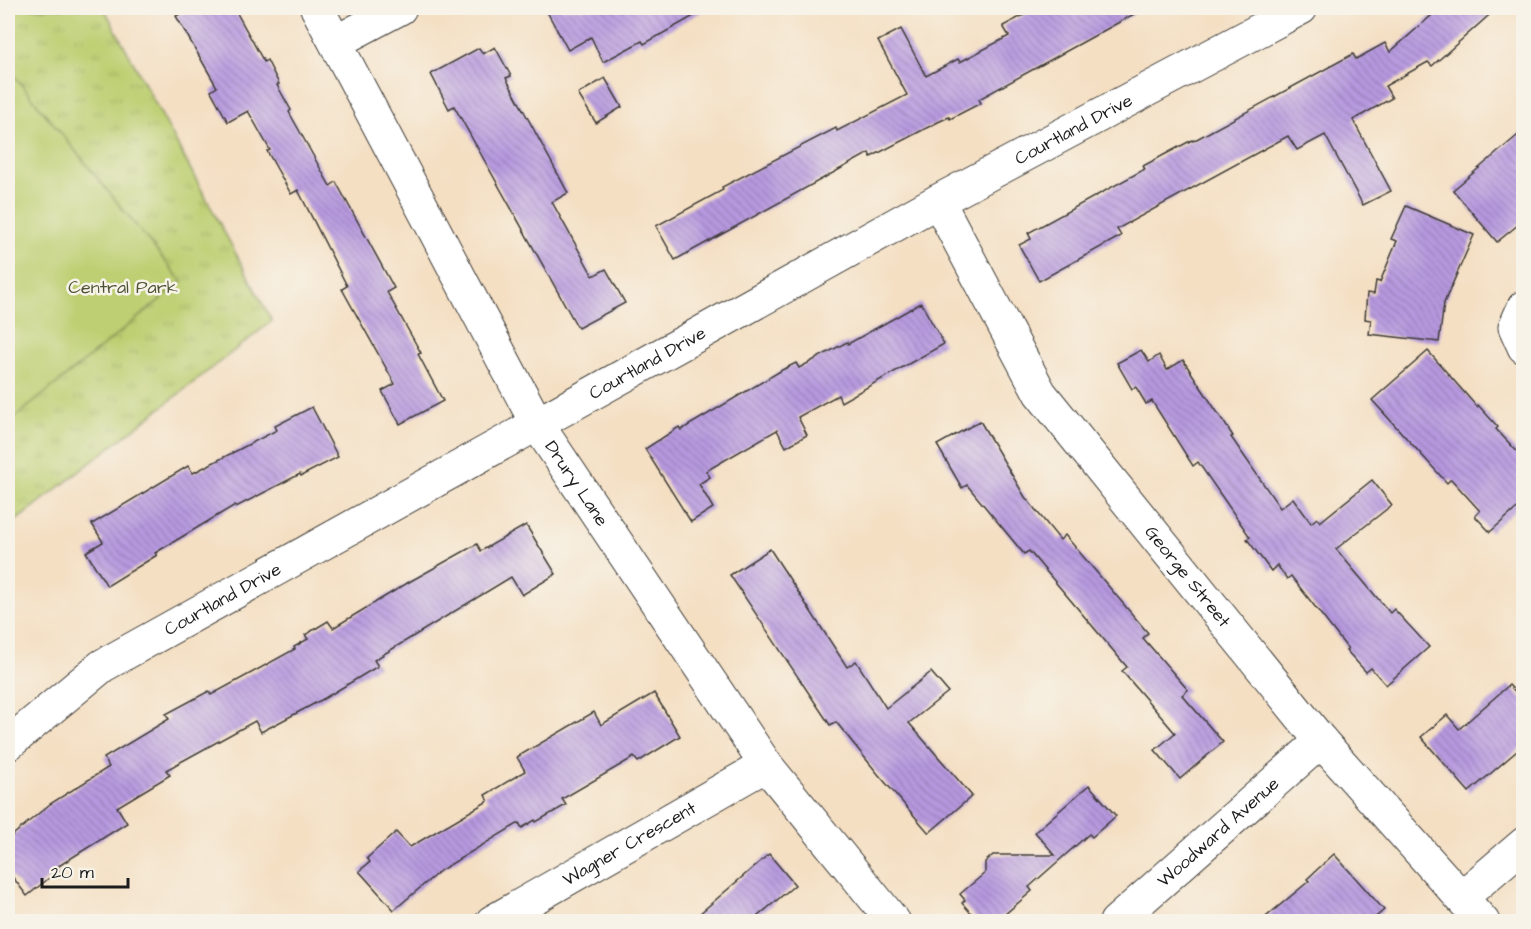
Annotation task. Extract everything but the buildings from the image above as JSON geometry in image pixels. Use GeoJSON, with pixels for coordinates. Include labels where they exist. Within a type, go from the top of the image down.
{"type":"FeatureCollection","features":[{"type":"Feature","properties":{"kind":"street","name":"Drury Lane"},"geometry":{"type":"LineString","coordinates":[[317,8],[537,424],[766,765],[894,921]]}},
{"type":"Feature","properties":{"kind":"street"},"geometry":{"type":"LineString","coordinates":[[336,42],[400,8]]}},
{"type":"Feature","properties":{"kind":"street","name":"Courtland Drive"},"geometry":{"type":"LineString","coordinates":[[8,744],[102,666],[938,201],[1301,8]]}},
{"type":"Feature","properties":{"kind":"street","name":"George Street"},"geometry":{"type":"LineString","coordinates":[[938,201],[1040,393],[1321,741],[1472,909]]}},
{"type":"Feature","properties":{"kind":"street"},"geometry":{"type":"LineString","coordinates":[[1524,307],[1515,327],[1524,346]]}},
{"type":"Feature","properties":{"kind":"street","name":"Woodward Avenue"},"geometry":{"type":"LineString","coordinates":[[1116,921],[1321,741]]}},
{"type":"Feature","properties":{"kind":"street","name":"Wagner Crescent"},"geometry":{"type":"LineString","coordinates":[[492,921],[766,765]]}},
{"type":"Feature","properties":{"kind":"street"},"geometry":{"type":"LineString","coordinates":[[1472,909],[1524,844]]}},
{"type":"Feature","properties":{"kind":"green space","name":"Central Park"},"geometry":{"type":"Polygon","coordinates":[[[8,8],[104,8],[272,321],[8,527],[8,8]]]}},
{"type":"Feature","properties":{"kind":"green space"},"geometry":{"type":"Polygon","coordinates":[[[8,68],[182,282],[8,423],[8,68]]]}}]}
